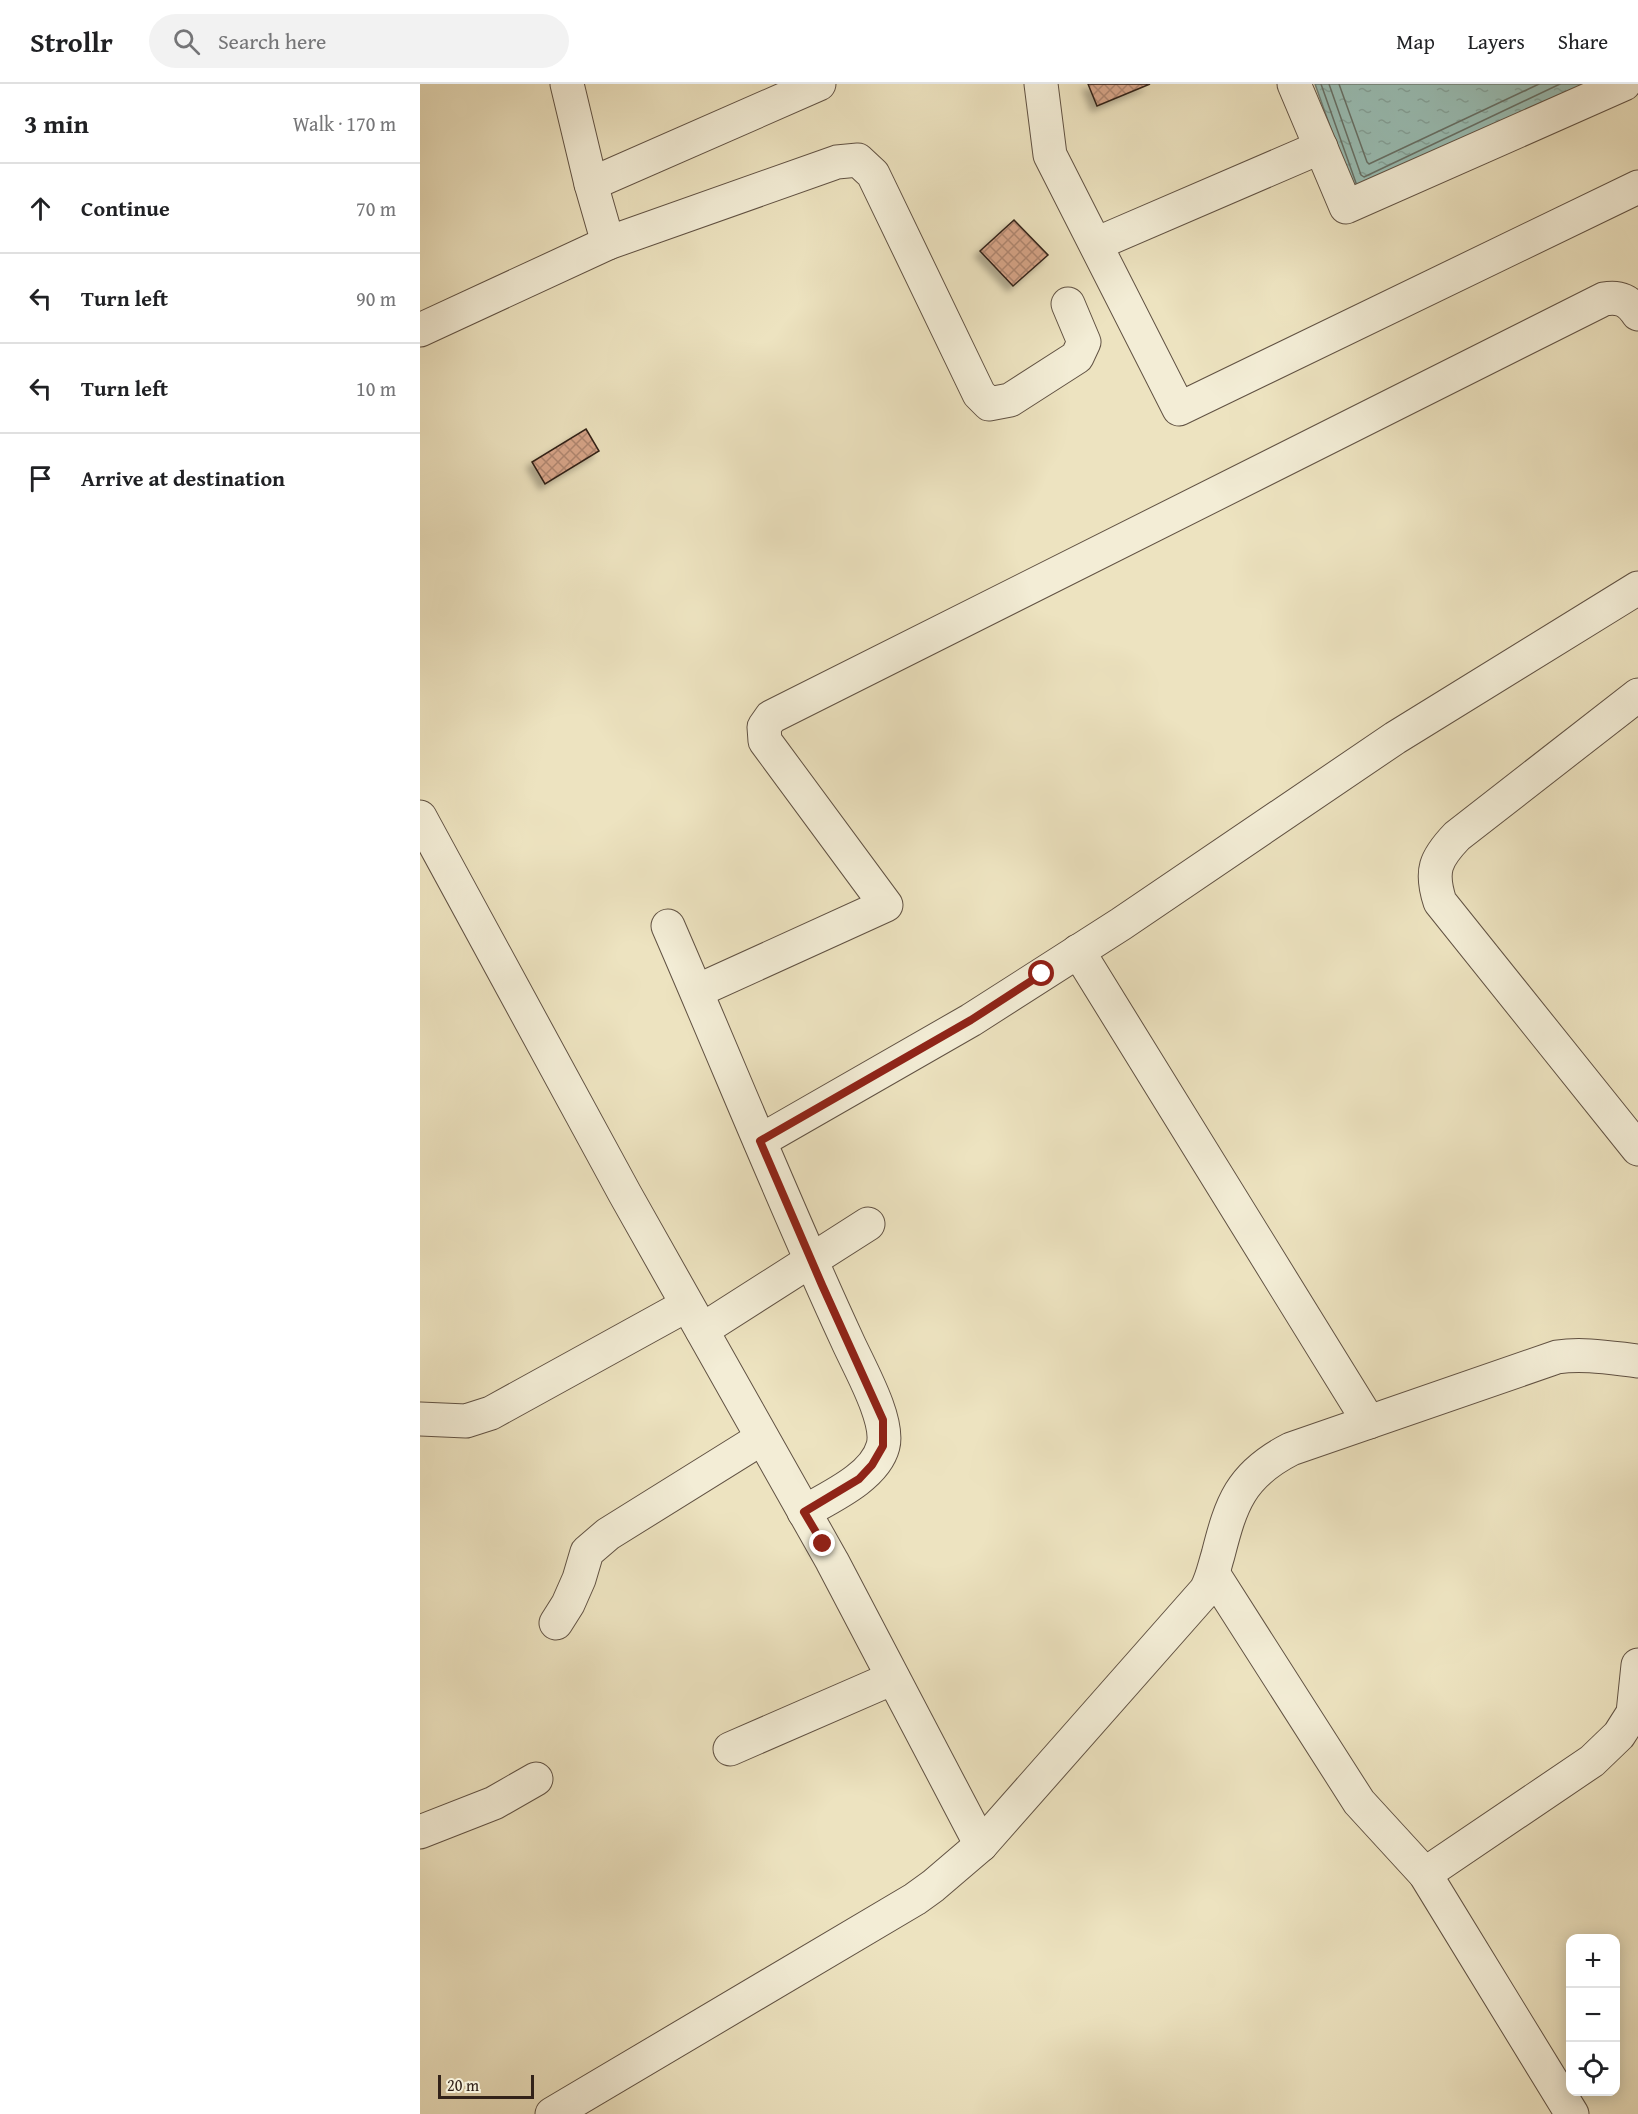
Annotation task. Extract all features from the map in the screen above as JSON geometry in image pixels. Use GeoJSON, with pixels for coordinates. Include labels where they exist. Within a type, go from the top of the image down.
{"type":"FeatureCollection","features":[{"type":"Feature","properties":{"kind":"street"},"geometry":{"type":"LineString","coordinates":[[567,84],[608,243]]}},
{"type":"Feature","properties":{"kind":"street"},"geometry":{"type":"LineString","coordinates":[[591,184],[819,84]]}},
{"type":"Feature","properties":{"kind":"street"},"geometry":{"type":"LineString","coordinates":[[1041,84],[1050,155],[1179,409],[1638,187]]}},
{"type":"Feature","properties":{"kind":"street"},"geometry":{"type":"LineString","coordinates":[[1294,84],[1346,207],[1624,84]]}},
{"type":"Feature","properties":{"kind":"street"},"geometry":{"type":"LineString","coordinates":[[1096,244],[1321,147]]}},
{"type":"Feature","properties":{"kind":"street"},"geometry":{"type":"LineString","coordinates":[[420,330],[608,243],[837,162],[858,160],[873,174],[979,394],[989,404],[1010,400],[1077,357],[1084,342],[1068,304]]}},
{"type":"Feature","properties":{"kind":"street"},"geometry":{"type":"LineString","coordinates":[[697,991],[886,905],[765,741],[764,726],[771,717],[1604,299],[1616,297],[1624,300],[1638,314]]}},
{"type":"Feature","properties":{"kind":"street"},"geometry":{"type":"LineString","coordinates":[[760,1141],[971,1020],[1078,951],[1395,738],[1638,588]]}},
{"type":"Feature","properties":{"kind":"street"},"geometry":{"type":"LineString","coordinates":[[1638,694],[1457,836],[1445,849],[1437,864],[1434,884],[1440,902],[1638,1149]]}},
{"type":"Feature","properties":{"kind":"street"},"geometry":{"type":"LineString","coordinates":[[420,817],[804,1512],[981,1845]]}},
{"type":"Feature","properties":{"kind":"street"},"geometry":{"type":"LineString","coordinates":[[668,926],[883,1420],[883,1446],[872,1465],[859,1479],[804,1512]]}},
{"type":"Feature","properties":{"kind":"street"},"geometry":{"type":"LineString","coordinates":[[1078,951],[1369,1422]]}},
{"type":"Feature","properties":{"kind":"street"},"geometry":{"type":"LineString","coordinates":[[420,1419],[466,1421],[491,1413],[812,1261],[868,1224]]}},
{"type":"Feature","properties":{"kind":"street"},"geometry":{"type":"LineString","coordinates":[[552,2114],[915,1899],[981,1845],[1206,1590],[1214,1575],[1237,1495],[1257,1472],[1274,1458],[1291,1449],[1557,1357],[1574,1354],[1638,1361]]}},
{"type":"Feature","properties":{"kind":"street"},"geometry":{"type":"LineString","coordinates":[[556,1623],[568,1604],[579,1579],[587,1552],[608,1534],[762,1438]]}},
{"type":"Feature","properties":{"kind":"street"},"geometry":{"type":"LineString","coordinates":[[1214,1575],[1359,1802],[1425,1874],[1572,2114]]}},
{"type":"Feature","properties":{"kind":"street"},"geometry":{"type":"LineString","coordinates":[[1425,1874],[1592,1761],[1619,1735],[1633,1713],[1638,1665]]}},
{"type":"Feature","properties":{"kind":"street"},"geometry":{"type":"LineString","coordinates":[[730,1749],[893,1678]]}},
{"type":"Feature","properties":{"kind":"street"},"geometry":{"type":"LineString","coordinates":[[420,1832],[494,1803],[536,1779]]}},
{"type":"Feature","properties":{"kind":"water"},"geometry":{"type":"Polygon","coordinates":[[[1315,84],[1591,84],[1355,197],[1315,84]]]}},
{"type":"Feature","properties":{"kind":"building"},"geometry":{"type":"Polygon","coordinates":[[[1088,84],[1150,84],[1097,106],[1088,84]]]}},
{"type":"Feature","properties":{"kind":"building"},"geometry":{"type":"Polygon","coordinates":[[[1014,220],[1048,255],[1013,286],[980,251],[1014,220]]]}},
{"type":"Feature","properties":{"kind":"building"},"geometry":{"type":"Polygon","coordinates":[[[586,429],[599,451],[545,484],[532,462],[586,429]]]}},
{"type":"Feature","properties":{"kind":"route"},"geometry":{"type":"LineString","coordinates":[[823,1544],[804,1512],[859,1479],[872,1465],[883,1446],[883,1420],[760,1141],[971,1020],[1042,974]]}}]}
